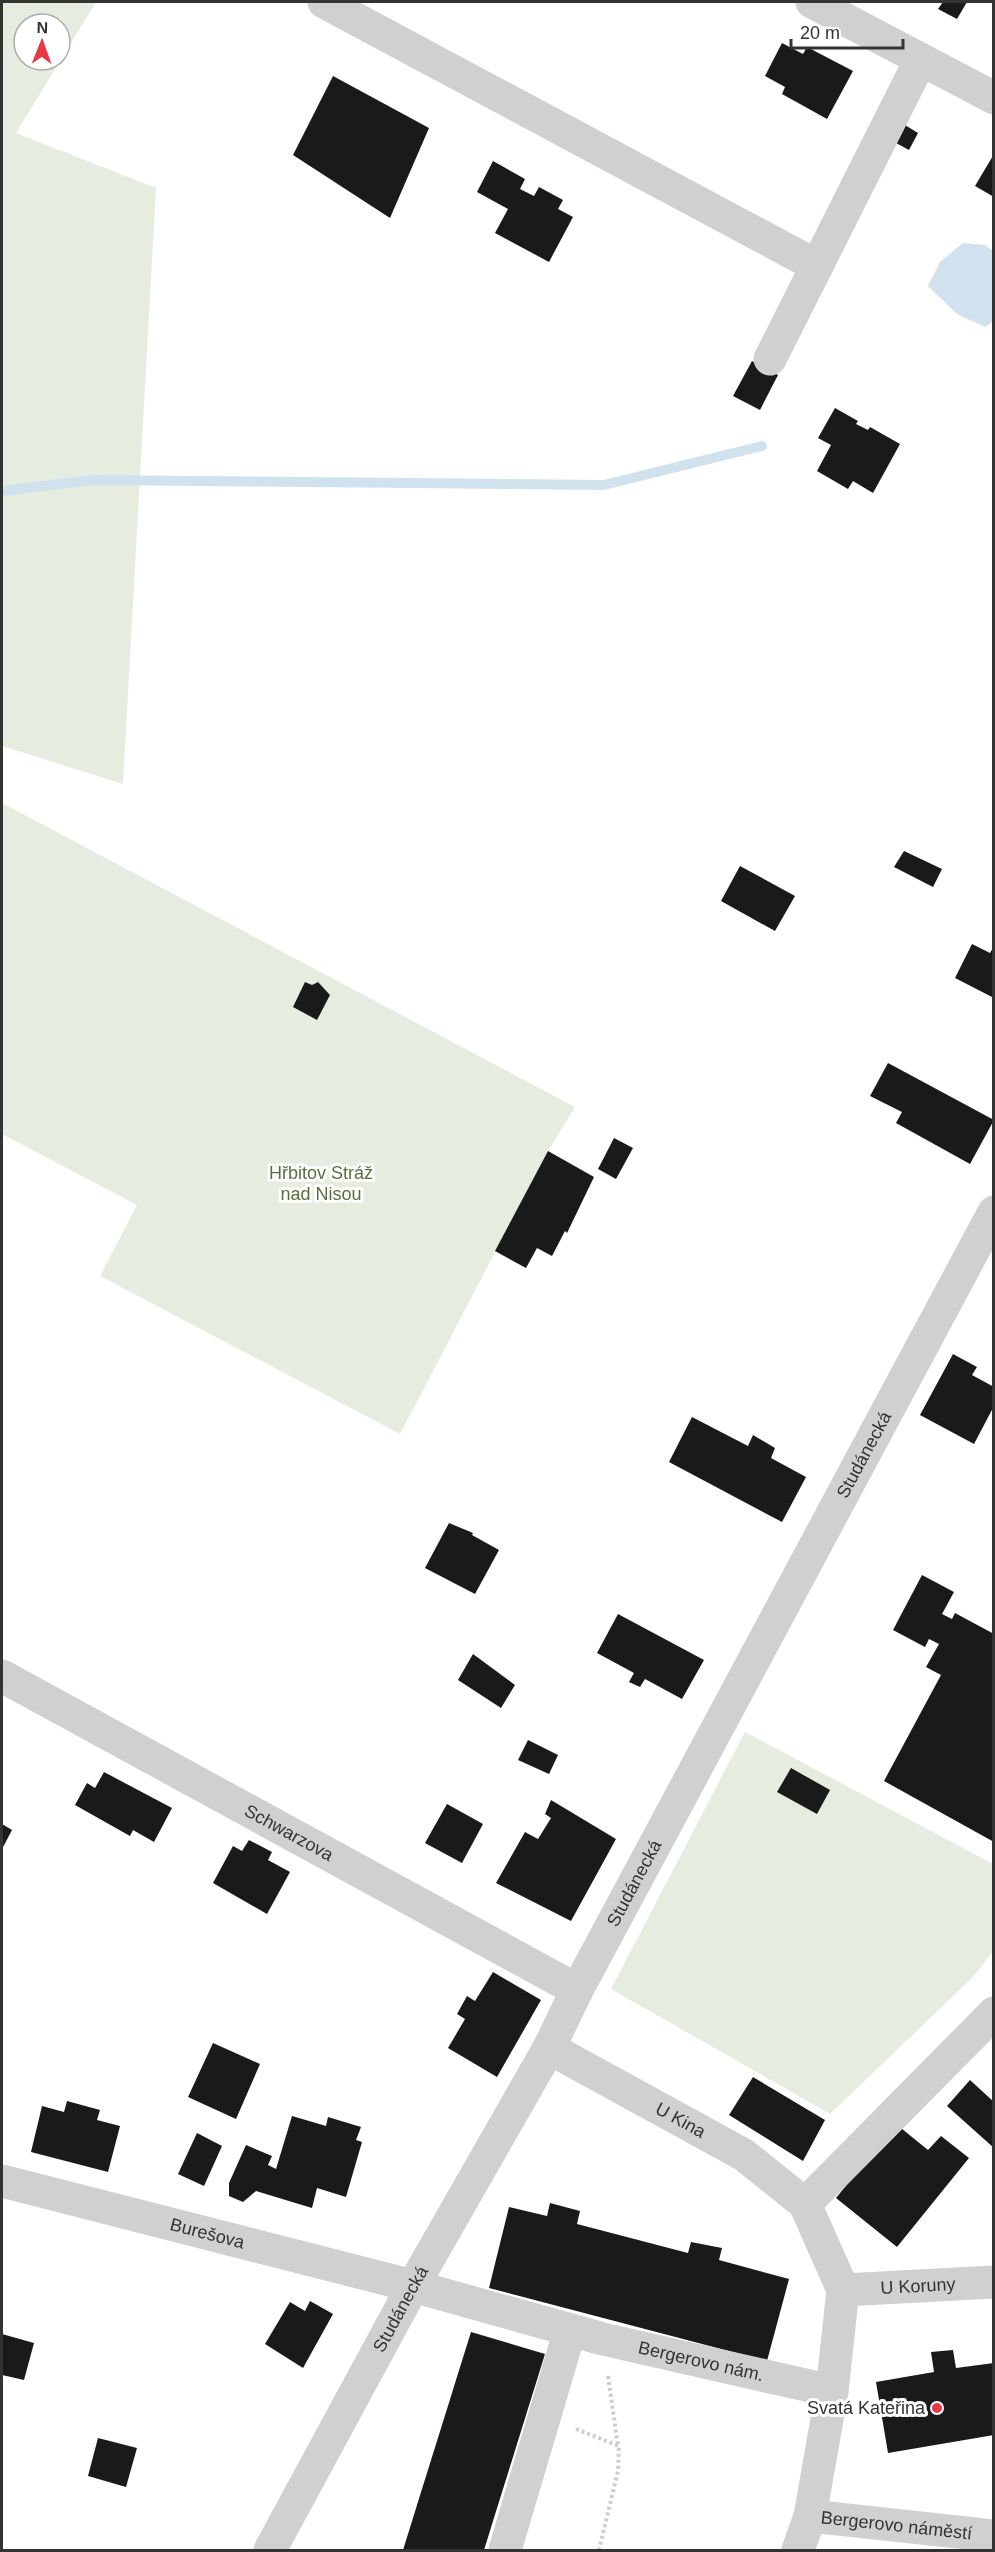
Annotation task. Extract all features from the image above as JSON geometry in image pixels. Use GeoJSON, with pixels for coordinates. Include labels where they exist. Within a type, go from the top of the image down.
{"type":"FeatureCollection","features":[{"type":"Feature","properties":{"kind":"street"},"geometry":{"type":"LineString","coordinates":[[324,2],[817,266]]}},
{"type":"Feature","properties":{"kind":"street"},"geometry":{"type":"LineString","coordinates":[[812,2],[993,98]]}},
{"type":"Feature","properties":{"kind":"street"},"geometry":{"type":"LineString","coordinates":[[770,359],[920,61]]}},
{"type":"Feature","properties":{"kind":"street","name":"Studánecká"},"geometry":{"type":"LineString","coordinates":[[270,2550],[413,2286],[549,2048],[577,1990],[993,1212]]}},
{"type":"Feature","properties":{"kind":"street","name":"Schwarzova"},"geometry":{"type":"LineString","coordinates":[[2,1676],[577,1990]]}},
{"type":"Feature","properties":{"kind":"street"},"geometry":{"type":"LineString","coordinates":[[805,2205],[993,2013]]}},
{"type":"Feature","properties":{"kind":"street","name":"U Kina"},"geometry":{"type":"LineString","coordinates":[[549,2048],[744,2155],[805,2205],[843,2290]]}},
{"type":"Feature","properties":{"kind":"street","name":"Burešova"},"geometry":{"type":"LineString","coordinates":[[2,2181],[413,2286]]}},
{"type":"Feature","properties":{"kind":"street","name":"U Koruny"},"geometry":{"type":"LineString","coordinates":[[843,2290],[993,2282]]}},
{"type":"Feature","properties":{"kind":"street","name":"Bergerovo nám."},"geometry":{"type":"LineString","coordinates":[[413,2286],[603,2339],[832,2391]]}},
{"type":"Feature","properties":{"kind":"street","name":"Bergerovo náměstí"},"geometry":{"type":"LineString","coordinates":[[843,2290],[832,2391],[810,2516],[993,2536]]}},
{"type":"Feature","properties":{"kind":"street"},"geometry":{"type":"LineString","coordinates":[[505,2550],[570,2330]]}},
{"type":"Feature","properties":{"kind":"street"},"geometry":{"type":"LineString","coordinates":[[798,2550],[810,2516]]}},
{"type":"Feature","properties":{"kind":"path"},"geometry":{"type":"LineString","coordinates":[[599,2550],[618,2471],[619,2446],[603,2339]]}},
{"type":"Feature","properties":{"kind":"path"},"geometry":{"type":"LineString","coordinates":[[544,2417],[619,2446]]}},
{"type":"Feature","properties":{"kind":"green space"},"geometry":{"type":"Polygon","coordinates":[[[2,2],[96,2],[72,41],[72,12],[12,12],[12,72],[53,72],[16,133],[156,188],[123,784],[2,746],[2,2]]]}},
{"type":"Feature","properties":{"kind":"green space","name":"Hřbitov Stráž nad Nisou"},"geometry":{"type":"Polygon","coordinates":[[[2,803],[575,1107],[548,1151],[400,1434],[100,1276],[137,1205],[2,1134],[2,803]]]}},
{"type":"Feature","properties":{"kind":"green space"},"geometry":{"type":"Polygon","coordinates":[[[745,1732],[993,1864],[993,1951],[974,1976],[830,2114],[611,1989],[745,1732]]]}},
{"type":"Feature","properties":{"kind":"water"},"geometry":{"type":"Polygon","coordinates":[[[963,243],[985,245],[993,251],[993,322],[985,327],[957,314],[928,286],[940,262],[963,243]]]}},
{"type":"Feature","properties":{"kind":"building"},"geometry":{"type":"Polygon","coordinates":[[[943,2],[967,2],[957,19],[938,9],[943,2]]]}},
{"type":"Feature","properties":{"kind":"building"},"geometry":{"type":"Polygon","coordinates":[[[782,43],[803,54],[807,47],[853,71],[827,119],[782,94],[785,87],[765,76],[782,43]]]}},
{"type":"Feature","properties":{"kind":"building"},"geometry":{"type":"Polygon","coordinates":[[[333,76],[429,128],[390,218],[293,155],[333,76]]]}},
{"type":"Feature","properties":{"kind":"building"},"geometry":{"type":"Polygon","coordinates":[[[905,125],[918,133],[909,150],[896,143],[905,125]]]}},
{"type":"Feature","properties":{"kind":"building"},"geometry":{"type":"Polygon","coordinates":[[[994,154],[994,197],[975,186],[994,154]]]}},
{"type":"Feature","properties":{"kind":"building"},"geometry":{"type":"Polygon","coordinates":[[[493,161],[525,179],[520,189],[534,196],[539,187],[563,200],[558,209],[573,217],[549,262],[495,233],[508,209],[477,192],[493,161]]]}},
{"type":"Feature","properties":{"kind":"building"},"geometry":{"type":"Polygon","coordinates":[[[752,361],[778,375],[760,410],[733,396],[752,361]]]}},
{"type":"Feature","properties":{"kind":"building"},"geometry":{"type":"Polygon","coordinates":[[[835,408],[858,421],[856,424],[868,430],[870,427],[900,444],[873,493],[853,481],[848,489],[817,471],[831,445],[818,438],[835,408]]]}},
{"type":"Feature","properties":{"kind":"building"},"geometry":{"type":"Polygon","coordinates":[[[904,851],[942,869],[933,887],[894,867],[904,851]]]}},
{"type":"Feature","properties":{"kind":"building"},"geometry":{"type":"Polygon","coordinates":[[[740,866],[795,896],[775,931],[721,901],[740,866]]]}},
{"type":"Feature","properties":{"kind":"building"},"geometry":{"type":"Polygon","coordinates":[[[972,944],[990,953],[994,946],[994,998],[955,978],[972,944]]]}},
{"type":"Feature","properties":{"kind":"building"},"geometry":{"type":"Polygon","coordinates":[[[305,982],[312,985],[318,982],[330,995],[317,1020],[293,1007],[305,982]]]}},
{"type":"Feature","properties":{"kind":"building"},"geometry":{"type":"Polygon","coordinates":[[[888,1063],[994,1120],[970,1164],[896,1123],[902,1112],[870,1096],[888,1063]]]}},
{"type":"Feature","properties":{"kind":"building"},"geometry":{"type":"Polygon","coordinates":[[[614,1138],[633,1148],[616,1179],[598,1169],[614,1138]]]}},
{"type":"Feature","properties":{"kind":"building"},"geometry":{"type":"Polygon","coordinates":[[[548,1151],[594,1177],[567,1233],[565,1231],[552,1256],[537,1248],[526,1268],[495,1251],[548,1151]]]}},
{"type":"Feature","properties":{"kind":"building"},"geometry":{"type":"Polygon","coordinates":[[[953,1354],[977,1367],[972,1375],[994,1387],[994,1406],[974,1444],[920,1415],[953,1354]]]}},
{"type":"Feature","properties":{"kind":"building"},"geometry":{"type":"Polygon","coordinates":[[[692,1417],[748,1446],[753,1435],[775,1448],[771,1458],[806,1477],[782,1522],[669,1462],[692,1417]]]}},
{"type":"Feature","properties":{"kind":"building"},"geometry":{"type":"Polygon","coordinates":[[[449,1523],[473,1533],[472,1535],[499,1550],[475,1594],[425,1568],[449,1523]]]}},
{"type":"Feature","properties":{"kind":"building"},"geometry":{"type":"Polygon","coordinates":[[[922,1575],[954,1592],[942,1614],[952,1619],[955,1613],[994,1634],[994,1842],[884,1781],[941,1675],[926,1667],[939,1644],[929,1639],[925,1647],[893,1630],[922,1575]]]}},
{"type":"Feature","properties":{"kind":"building"},"geometry":{"type":"Polygon","coordinates":[[[618,1614],[704,1660],[682,1699],[645,1679],[640,1687],[629,1682],[634,1673],[597,1653],[618,1614]]]}},
{"type":"Feature","properties":{"kind":"building"},"geometry":{"type":"Polygon","coordinates":[[[473,1654],[515,1685],[501,1708],[458,1680],[473,1654]]]}},
{"type":"Feature","properties":{"kind":"building"},"geometry":{"type":"Polygon","coordinates":[[[528,1740],[558,1755],[549,1774],[518,1760],[528,1740]]]}},
{"type":"Feature","properties":{"kind":"building"},"geometry":{"type":"Polygon","coordinates":[[[791,1768],[830,1790],[817,1814],[777,1792],[791,1768]]]}},
{"type":"Feature","properties":{"kind":"building"},"geometry":{"type":"Polygon","coordinates":[[[104,1772],[172,1808],[154,1842],[133,1830],[130,1836],[75,1805],[87,1783],[95,1788],[104,1772]]]}},
{"type":"Feature","properties":{"kind":"building"},"geometry":{"type":"Polygon","coordinates":[[[551,1800],[616,1839],[571,1921],[496,1883],[525,1832],[538,1839],[551,1818],[545,1814],[551,1800]]]}},
{"type":"Feature","properties":{"kind":"building"},"geometry":{"type":"Polygon","coordinates":[[[447,1804],[483,1824],[462,1863],[425,1843],[447,1804]]]}},
{"type":"Feature","properties":{"kind":"building"},"geometry":{"type":"Polygon","coordinates":[[[2,1824],[12,1830],[2,1849],[2,1824]]]}},
{"type":"Feature","properties":{"kind":"building"},"geometry":{"type":"Polygon","coordinates":[[[249,1840],[272,1852],[268,1860],[290,1872],[267,1914],[213,1883],[233,1846],[242,1851],[249,1840]]]}},
{"type":"Feature","properties":{"kind":"building"},"geometry":{"type":"Polygon","coordinates":[[[493,1972],[541,2000],[497,2077],[448,2048],[465,2019],[457,2014],[467,1996],[475,2001],[493,1972]]]}},
{"type":"Feature","properties":{"kind":"building"},"geometry":{"type":"Polygon","coordinates":[[[213,2043],[260,2064],[236,2119],[188,2097],[213,2043]]]}},
{"type":"Feature","properties":{"kind":"building"},"geometry":{"type":"Polygon","coordinates":[[[753,2077],[825,2120],[803,2161],[729,2115],[753,2077]]]}},
{"type":"Feature","properties":{"kind":"building"},"geometry":{"type":"Polygon","coordinates":[[[970,2080],[994,2102],[994,2148],[947,2106],[970,2080]]]}},
{"type":"Feature","properties":{"kind":"building"},"geometry":{"type":"Polygon","coordinates":[[[67,2101],[100,2110],[97,2120],[120,2126],[108,2172],[31,2152],[42,2106],[64,2112],[67,2101]]]}},
{"type":"Feature","properties":{"kind":"building"},"geometry":{"type":"Polygon","coordinates":[[[292,2116],[326,2126],[328,2117],[361,2127],[356,2140],[362,2142],[346,2197],[317,2188],[312,2208],[256,2191],[243,2202],[229,2196],[229,2183],[246,2145],[272,2156],[268,2165],[276,2169],[292,2116]]]}},
{"type":"Feature","properties":{"kind":"building"},"geometry":{"type":"Polygon","coordinates":[[[896,2124],[928,2150],[941,2136],[969,2158],[897,2247],[836,2198],[896,2124]]]}},
{"type":"Feature","properties":{"kind":"building"},"geometry":{"type":"Polygon","coordinates":[[[197,2133],[222,2146],[204,2186],[178,2174],[197,2133]]]}},
{"type":"Feature","properties":{"kind":"building"},"geometry":{"type":"Polygon","coordinates":[[[550,2203],[580,2211],[577,2224],[688,2253],[691,2242],[722,2248],[719,2260],[789,2279],[767,2361],[489,2288],[509,2207],[547,2216],[550,2203]]]}},
{"type":"Feature","properties":{"kind":"building"},"geometry":{"type":"Polygon","coordinates":[[[310,2301],[333,2314],[303,2368],[265,2344],[290,2302],[305,2311],[310,2301]]]}},
{"type":"Feature","properties":{"kind":"building"},"geometry":{"type":"Polygon","coordinates":[[[471,2332],[545,2354],[484,2550],[403,2550],[471,2332]]]}},
{"type":"Feature","properties":{"kind":"building"},"geometry":{"type":"Polygon","coordinates":[[[2,2334],[34,2343],[24,2380],[2,2375],[2,2334]]]}},
{"type":"Feature","properties":{"kind":"building","name":"Svatá Kateřina"},"geometry":{"type":"Polygon","coordinates":[[[953,2350],[956,2368],[994,2363],[994,2435],[888,2453],[876,2382],[934,2372],[931,2352],[953,2350]]]}},
{"type":"Feature","properties":{"kind":"building"},"geometry":{"type":"Polygon","coordinates":[[[98,2438],[137,2448],[126,2487],[88,2476],[98,2438]]]}},
{"type":"Feature","properties":{"kind":"waterway"},"geometry":{"type":"LineString","coordinates":[[2,491],[92,480],[604,485],[762,446]]}},
{"type":"Feature","properties":{"kind":"place","name":"Svatá Kateřina"},"geometry":{"type":"Point","coordinates":[937,2408]}}]}
